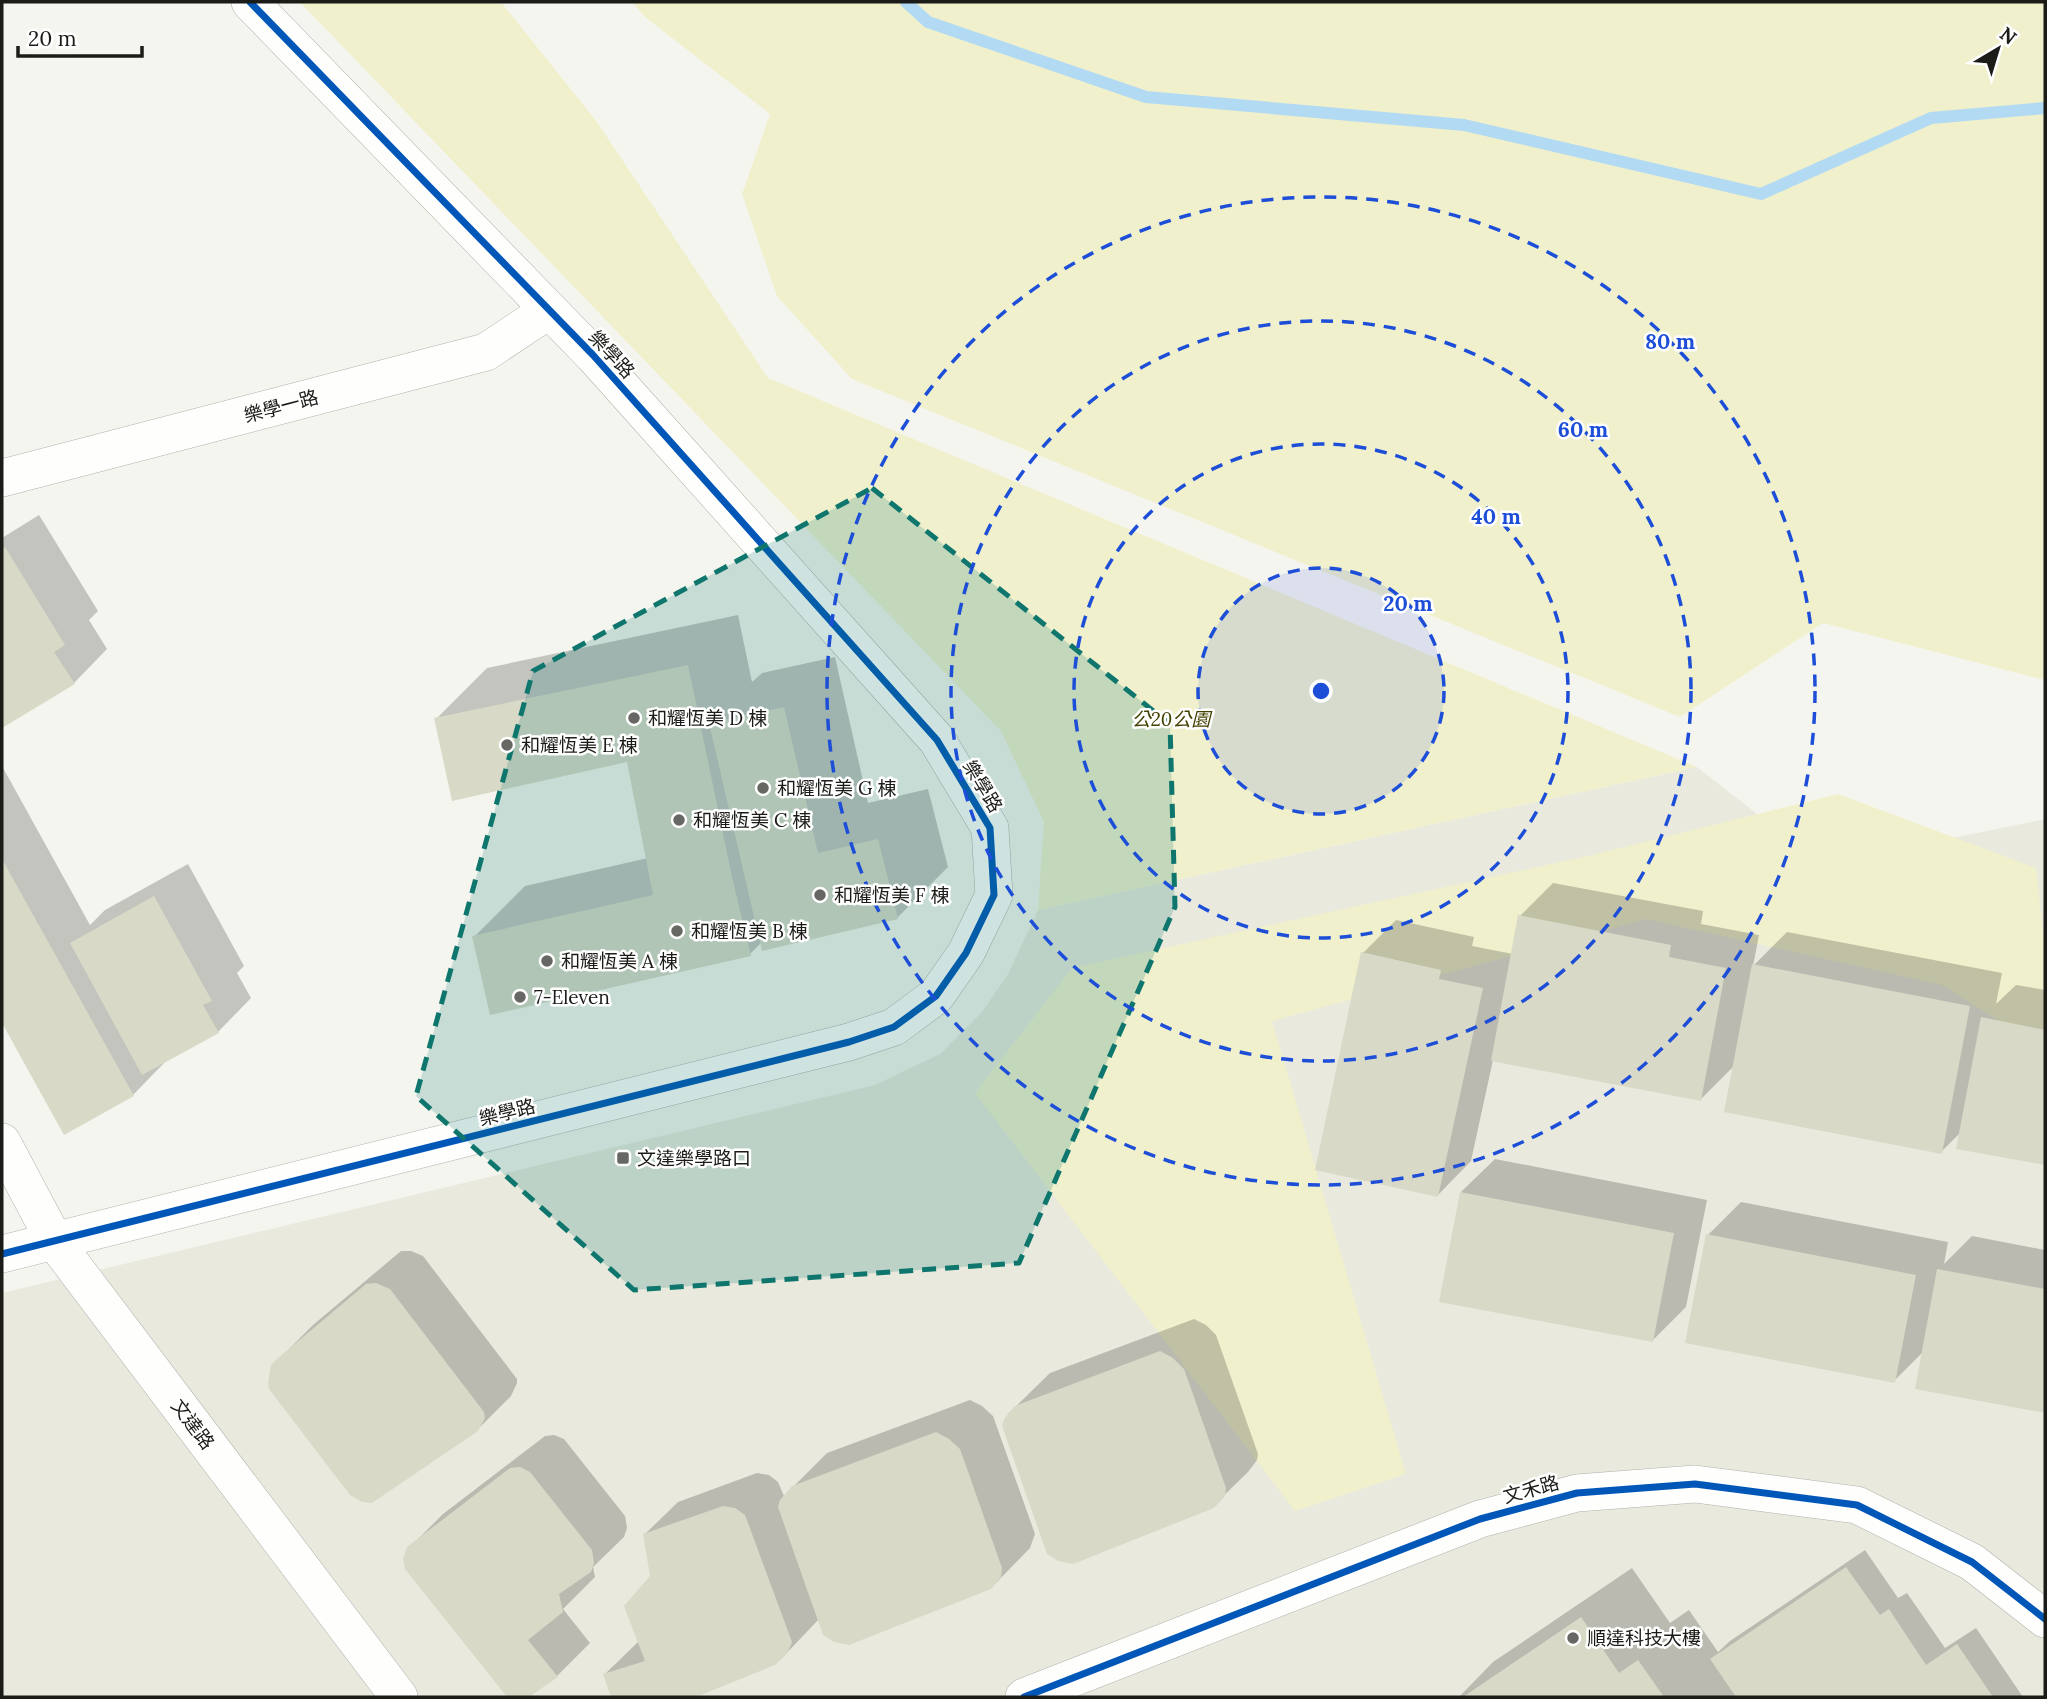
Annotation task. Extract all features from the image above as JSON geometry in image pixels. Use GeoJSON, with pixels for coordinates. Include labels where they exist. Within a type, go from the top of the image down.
{"type":"FeatureCollection","features":[{"type":"Feature","properties":{"kind":"street","name":"樂學路"},"geometry":{"type":"LineString","coordinates":[[2,1254],[849,1042],[894,1027],[936,996],[966,953],[994,894],[990,828],[937,740],[593,355],[250,2]]}},
{"type":"Feature","properties":{"kind":"street","name":"樂學一路"},"geometry":{"type":"LineString","coordinates":[[2,478],[486,352],[549,310]]}},
{"type":"Feature","properties":{"kind":"street","name":"文達路"},"geometry":{"type":"LineString","coordinates":[[2,1142],[55,1242],[399,1697]]}},
{"type":"Feature","properties":{"kind":"street","name":"文禾路"},"geometry":{"type":"LineString","coordinates":[[1024,1697],[1480,1519],[1577,1493],[1695,1484],[1857,1506],[1972,1562],[2045,1619]]}},
{"type":"Feature","properties":{"kind":"highlighted area"},"geometry":{"type":"Polygon","coordinates":[[[872,488],[1170,724],[1175,907],[1019,1263],[634,1290],[416,1096],[533,671],[872,488]]]}},
{"type":"Feature","properties":{"kind":"shaded area"},"geometry":{"type":"Polygon","coordinates":[[[1697,767],[1822,865],[2045,819],[2045,1697],[2,1697],[2,1293],[875,1085],[940,1054],[982,1012],[1008,974],[1038,910],[1697,767]]]}},
{"type":"Feature","properties":{"kind":"green space","name":"公20公園"},"geometry":{"type":"Polygon","coordinates":[[[300,2],[501,2],[597,122],[768,378],[1697,767],[1038,910],[1044,822],[1001,731],[300,2]]]}},
{"type":"Feature","properties":{"kind":"green space"},"geometry":{"type":"Polygon","coordinates":[[[632,2],[2045,2],[2045,680],[1823,623],[1680,717],[852,379],[777,296],[742,194],[770,114],[645,17],[632,2]]]}},
{"type":"Feature","properties":{"kind":"green space"},"geometry":{"type":"Polygon","coordinates":[[[1838,794],[2036,868],[2045,950],[2045,1050],[1942,985],[1646,919],[1272,1021],[1406,1474],[1295,1511],[975,1093],[1072,968],[1588,856],[1838,794]]]}},
{"type":"Feature","properties":{"kind":"building"},"geometry":{"type":"Polygon","coordinates":[[[5,547],[65,645],[54,652],[75,684],[2,728],[2,550],[5,547]]]}},
{"type":"Feature","properties":{"kind":"building"},"geometry":{"type":"Polygon","coordinates":[[[688,665],[751,956],[490,1015],[472,936],[653,895],[627,762],[452,801],[434,718],[688,665]]]}},
{"type":"Feature","properties":{"kind":"building"},"geometry":{"type":"Polygon","coordinates":[[[784,707],[818,853],[878,839],[898,919],[762,951],[709,723],[784,707]]]}},
{"type":"Feature","properties":{"kind":"building"},"geometry":{"type":"Polygon","coordinates":[[[2,859],[134,1096],[64,1135],[2,1023],[2,859]]]}},
{"type":"Feature","properties":{"kind":"building"},"geometry":{"type":"Polygon","coordinates":[[[154,896],[212,1001],[203,1005],[219,1033],[142,1075],[70,943],[154,896]]]}},
{"type":"Feature","properties":{"kind":"building"},"geometry":{"type":"Polygon","coordinates":[[[1518,915],[1671,945],[1669,957],[1726,968],[1701,1101],[1491,1061],[1518,915]]]}},
{"type":"Feature","properties":{"kind":"building"},"geometry":{"type":"Polygon","coordinates":[[[1361,952],[1441,970],[1439,979],[1483,988],[1438,1197],[1315,1170],[1361,952]]]}},
{"type":"Feature","properties":{"kind":"building"},"geometry":{"type":"Polygon","coordinates":[[[1752,964],[1970,1006],[1942,1154],[1724,1112],[1752,964]]]}},
{"type":"Feature","properties":{"kind":"building"},"geometry":{"type":"Polygon","coordinates":[[[1981,1017],[2045,1030],[2045,1165],[1956,1149],[1981,1017]]]}},
{"type":"Feature","properties":{"kind":"building"},"geometry":{"type":"Polygon","coordinates":[[[1460,1192],[1674,1233],[1653,1342],[1439,1302],[1460,1192]]]}},
{"type":"Feature","properties":{"kind":"building"},"geometry":{"type":"Polygon","coordinates":[[[1706,1234],[1916,1275],[1895,1383],[1685,1343],[1706,1234]]]}},
{"type":"Feature","properties":{"kind":"building"},"geometry":{"type":"Polygon","coordinates":[[[1937,1269],[2045,1289],[2045,1413],[1915,1389],[1937,1269]]]}},
{"type":"Feature","properties":{"kind":"building"},"geometry":{"type":"Polygon","coordinates":[[[376,1283],[390,1289],[484,1412],[485,1418],[478,1431],[372,1503],[362,1502],[350,1495],[269,1389],[268,1382],[271,1365],[278,1358],[366,1284],[376,1283]]]}},
{"type":"Feature","properties":{"kind":"building"},"geometry":{"type":"Polygon","coordinates":[[[1160,1351],[1173,1358],[1184,1369],[1226,1488],[1225,1496],[1214,1508],[1073,1564],[1058,1561],[1047,1554],[1002,1426],[1004,1419],[1015,1406],[1160,1351]]]}},
{"type":"Feature","properties":{"kind":"building"},"geometry":{"type":"Polygon","coordinates":[[[936,1432],[960,1449],[1002,1568],[1001,1577],[991,1589],[849,1645],[834,1642],[823,1635],[778,1507],[780,1500],[792,1486],[936,1432]]]}},
{"type":"Feature","properties":{"kind":"building"},"geometry":{"type":"Polygon","coordinates":[[[520,1467],[530,1472],[592,1550],[594,1563],[591,1572],[559,1594],[563,1612],[528,1640],[558,1677],[529,1697],[507,1697],[405,1569],[403,1559],[407,1547],[510,1468],[520,1467]]]}},
{"type":"Feature","properties":{"kind":"building"},"geometry":{"type":"Polygon","coordinates":[[[723,1506],[735,1508],[745,1515],[792,1642],[788,1652],[775,1665],[696,1697],[611,1697],[603,1674],[645,1661],[624,1606],[650,1576],[643,1534],[723,1506]]]}},
{"type":"Feature","properties":{"kind":"building"},"geometry":{"type":"Polygon","coordinates":[[[1846,1567],[1880,1615],[1889,1609],[1926,1665],[1957,1644],[1993,1697],[1736,1697],[1710,1659],[1846,1567]]]}},
{"type":"Feature","properties":{"kind":"building","name":"順達科技大樓"},"geometry":{"type":"Polygon","coordinates":[[[1581,1617],[1619,1673],[1638,1660],[1664,1697],[1463,1697],[1581,1617]]]}},
{"type":"Feature","properties":{"kind":"waterway"},"geometry":{"type":"LineString","coordinates":[[906,2],[928,22],[1146,97],[1464,125],[1761,194],[1931,118],[2045,108]]}},
{"type":"Feature","properties":{"kind":"cycle path"},"geometry":{"type":"LineString","coordinates":[[2,1254],[849,1042],[894,1027],[936,996],[966,953],[994,895],[990,828],[937,740],[593,355],[250,2]]}},
{"type":"Feature","properties":{"kind":"cycle path"},"geometry":{"type":"LineString","coordinates":[[1024,1697],[1480,1519],[1577,1493],[1695,1484],[1857,1505],[1972,1562],[2045,1619]]}},
{"type":"Feature","properties":{"kind":"place","name":"和耀恆美 D 棟"},"geometry":{"type":"Point","coordinates":[634,718]}},
{"type":"Feature","properties":{"kind":"place","name":"和耀恆美 E 棟"},"geometry":{"type":"Point","coordinates":[507,745]}},
{"type":"Feature","properties":{"kind":"place","name":"和耀恆美 G 棟"},"geometry":{"type":"Point","coordinates":[763,788]}},
{"type":"Feature","properties":{"kind":"place","name":"和耀恆美 C 棟"},"geometry":{"type":"Point","coordinates":[679,820]}},
{"type":"Feature","properties":{"kind":"place","name":"和耀恆美 F 棟"},"geometry":{"type":"Point","coordinates":[820,895]}},
{"type":"Feature","properties":{"kind":"place","name":"和耀恆美 B 棟"},"geometry":{"type":"Point","coordinates":[677,931]}},
{"type":"Feature","properties":{"kind":"place","name":"和耀恆美 A 棟"},"geometry":{"type":"Point","coordinates":[547,961]}},
{"type":"Feature","properties":{"kind":"place","name":"7-Eleven"},"geometry":{"type":"Point","coordinates":[520,997]}},
{"type":"Feature","properties":{"kind":"place","name":"文達樂學路口"},"geometry":{"type":"Point","coordinates":[623,1158]}},
{"type":"Feature","properties":{"kind":"place","name":"順達科技大樓"},"geometry":{"type":"Point","coordinates":[1573,1638]}}]}
